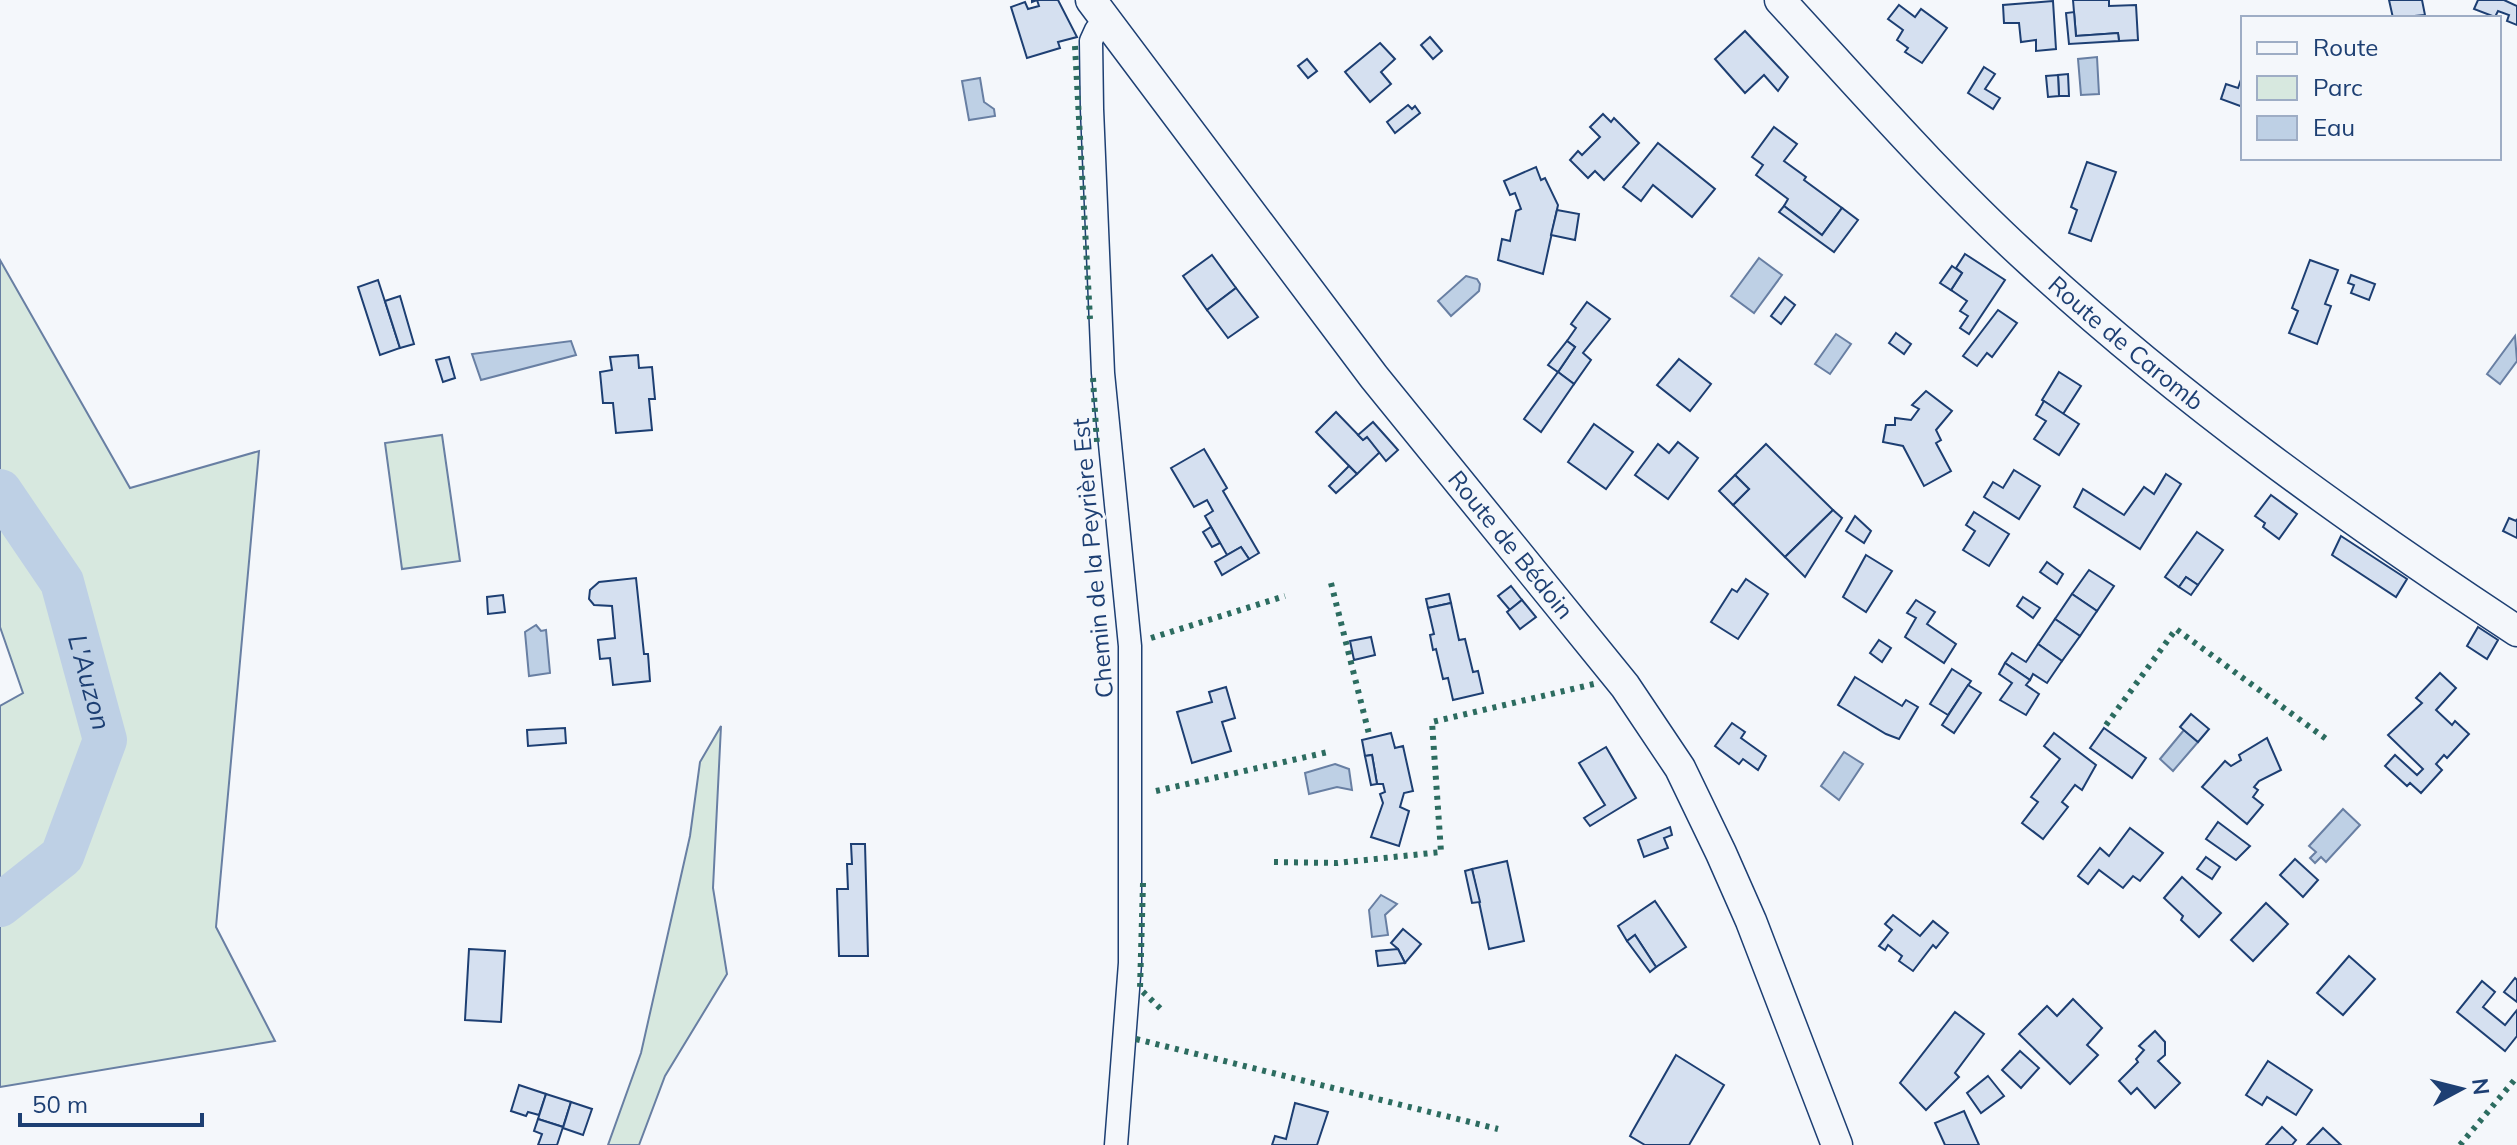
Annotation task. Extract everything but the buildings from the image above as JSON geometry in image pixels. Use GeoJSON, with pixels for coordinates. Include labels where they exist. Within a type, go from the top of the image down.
{"type":"FeatureCollection","features":[{"type":"Feature","properties":{"kind":"main road","name":"Route de Caromb"},"geometry":{"type":"LineString","coordinates":[[1780,0],[1908,140],[2019,251],[2135,353],[2306,487],[2390,548],[2517,631]]}},
{"type":"Feature","properties":{"kind":"main road","name":"Route de Bédoin"},"geometry":{"type":"LineString","coordinates":[[1099,10],[1374,377],[1625,686],[1680,768],[1745,908],[1837,1145]]}},
{"type":"Feature","properties":{"kind":"street","name":"Chemin de la Peyrière Est"},"geometry":{"type":"LineString","coordinates":[[1099,10],[1091,41],[1103,373],[1130,646],[1130,963],[1116,1145]]}},
{"type":"Feature","properties":{"kind":"green space"},"geometry":{"type":"Polygon","coordinates":[[[0,260],[130,488],[259,451],[216,927],[275,1041],[0,1087],[0,706],[23,693],[0,627],[0,260]]]}},
{"type":"Feature","properties":{"kind":"green space"},"geometry":{"type":"Polygon","coordinates":[[[442,435],[460,561],[402,569],[385,443],[442,435]]]}},
{"type":"Feature","properties":{"kind":"green space"},"geometry":{"type":"Polygon","coordinates":[[[721,726],[713,888],[727,974],[665,1076],[639,1145],[608,1145],[641,1053],[690,836],[700,762],[721,726]]]}},
{"type":"Feature","properties":{"kind":"water"},"geometry":{"type":"Polygon","coordinates":[[[2097,57],[2099,94],[2081,95],[2078,59],[2097,57]]]}},
{"type":"Feature","properties":{"kind":"water"},"geometry":{"type":"Polygon","coordinates":[[[980,78],[984,102],[994,109],[995,116],[969,120],[962,81],[980,78]]]}},
{"type":"Feature","properties":{"kind":"water"},"geometry":{"type":"Polygon","coordinates":[[[1759,258],[1782,275],[1754,313],[1731,296],[1759,258]]]}},
{"type":"Feature","properties":{"kind":"water"},"geometry":{"type":"Polygon","coordinates":[[[1466,276],[1477,279],[1479,291],[1451,316],[1438,301],[1466,276]]]}},
{"type":"Feature","properties":{"kind":"water"},"geometry":{"type":"Polygon","coordinates":[[[1836,334],[1851,344],[1830,374],[1815,364],[1836,334]]]}},
{"type":"Feature","properties":{"kind":"water"},"geometry":{"type":"Polygon","coordinates":[[[2515,336],[2517,361],[2500,384],[2487,374],[2515,336]]]}},
{"type":"Feature","properties":{"kind":"water"},"geometry":{"type":"Polygon","coordinates":[[[571,341],[576,355],[481,380],[472,354],[571,341]]]}},
{"type":"Feature","properties":{"kind":"water"},"geometry":{"type":"Polygon","coordinates":[[[536,625],[541,631],[546,630],[550,673],[529,676],[525,632],[536,625]]]}},
{"type":"Feature","properties":{"kind":"water"},"geometry":{"type":"Polygon","coordinates":[[[2184,730],[2198,742],[2173,771],[2160,759],[2184,730]]]}},
{"type":"Feature","properties":{"kind":"water"},"geometry":{"type":"Polygon","coordinates":[[[1844,752],[1863,764],[1839,800],[1821,786],[1844,752]]]}},
{"type":"Feature","properties":{"kind":"water"},"geometry":{"type":"Polygon","coordinates":[[[1335,764],[1349,769],[1352,790],[1337,787],[1309,794],[1305,773],[1335,764]]]}},
{"type":"Feature","properties":{"kind":"water"},"geometry":{"type":"Polygon","coordinates":[[[2343,809],[2360,825],[2326,862],[2321,857],[2315,863],[2310,858],[2316,852],[2309,846],[2343,809]]]}},
{"type":"Feature","properties":{"kind":"water"},"geometry":{"type":"Polygon","coordinates":[[[1381,895],[1397,904],[1385,915],[1388,935],[1372,937],[1369,910],[1381,895]]]}},
{"type":"Feature","properties":{"kind":"waterway","name":"L'Auzon"},"geometry":{"type":"LineString","coordinates":[[0,491],[62,582],[105,740],[62,856],[0,905]]}},
{"type":"Feature","properties":{"kind":"hedge"},"geometry":{"type":"LineString","coordinates":[[1075,46],[1090,319]]}},
{"type":"Feature","properties":{"kind":"hedge"},"geometry":{"type":"LineString","coordinates":[[1093,378],[1097,446]]}},
{"type":"Feature","properties":{"kind":"hedge"},"geometry":{"type":"LineString","coordinates":[[1331,583],[1369,734]]}},
{"type":"Feature","properties":{"kind":"hedge"},"geometry":{"type":"LineString","coordinates":[[1151,638],[1285,596]]}},
{"type":"Feature","properties":{"kind":"hedge"},"geometry":{"type":"LineString","coordinates":[[2106,725],[2176,629],[2329,741]]}},
{"type":"Feature","properties":{"kind":"hedge"},"geometry":{"type":"LineString","coordinates":[[1274,862],[1337,863],[1441,852],[1432,722],[1598,683]]}},
{"type":"Feature","properties":{"kind":"hedge"},"geometry":{"type":"LineString","coordinates":[[1156,791],[1328,752]]}},
{"type":"Feature","properties":{"kind":"hedge"},"geometry":{"type":"LineString","coordinates":[[1143,883],[1140,989],[1163,1011]]}},
{"type":"Feature","properties":{"kind":"hedge"},"geometry":{"type":"LineString","coordinates":[[1136,1039],[1498,1129]]}},
{"type":"Feature","properties":{"kind":"hedge"},"geometry":{"type":"LineString","coordinates":[[2460,1145],[2517,1077]]}}]}
